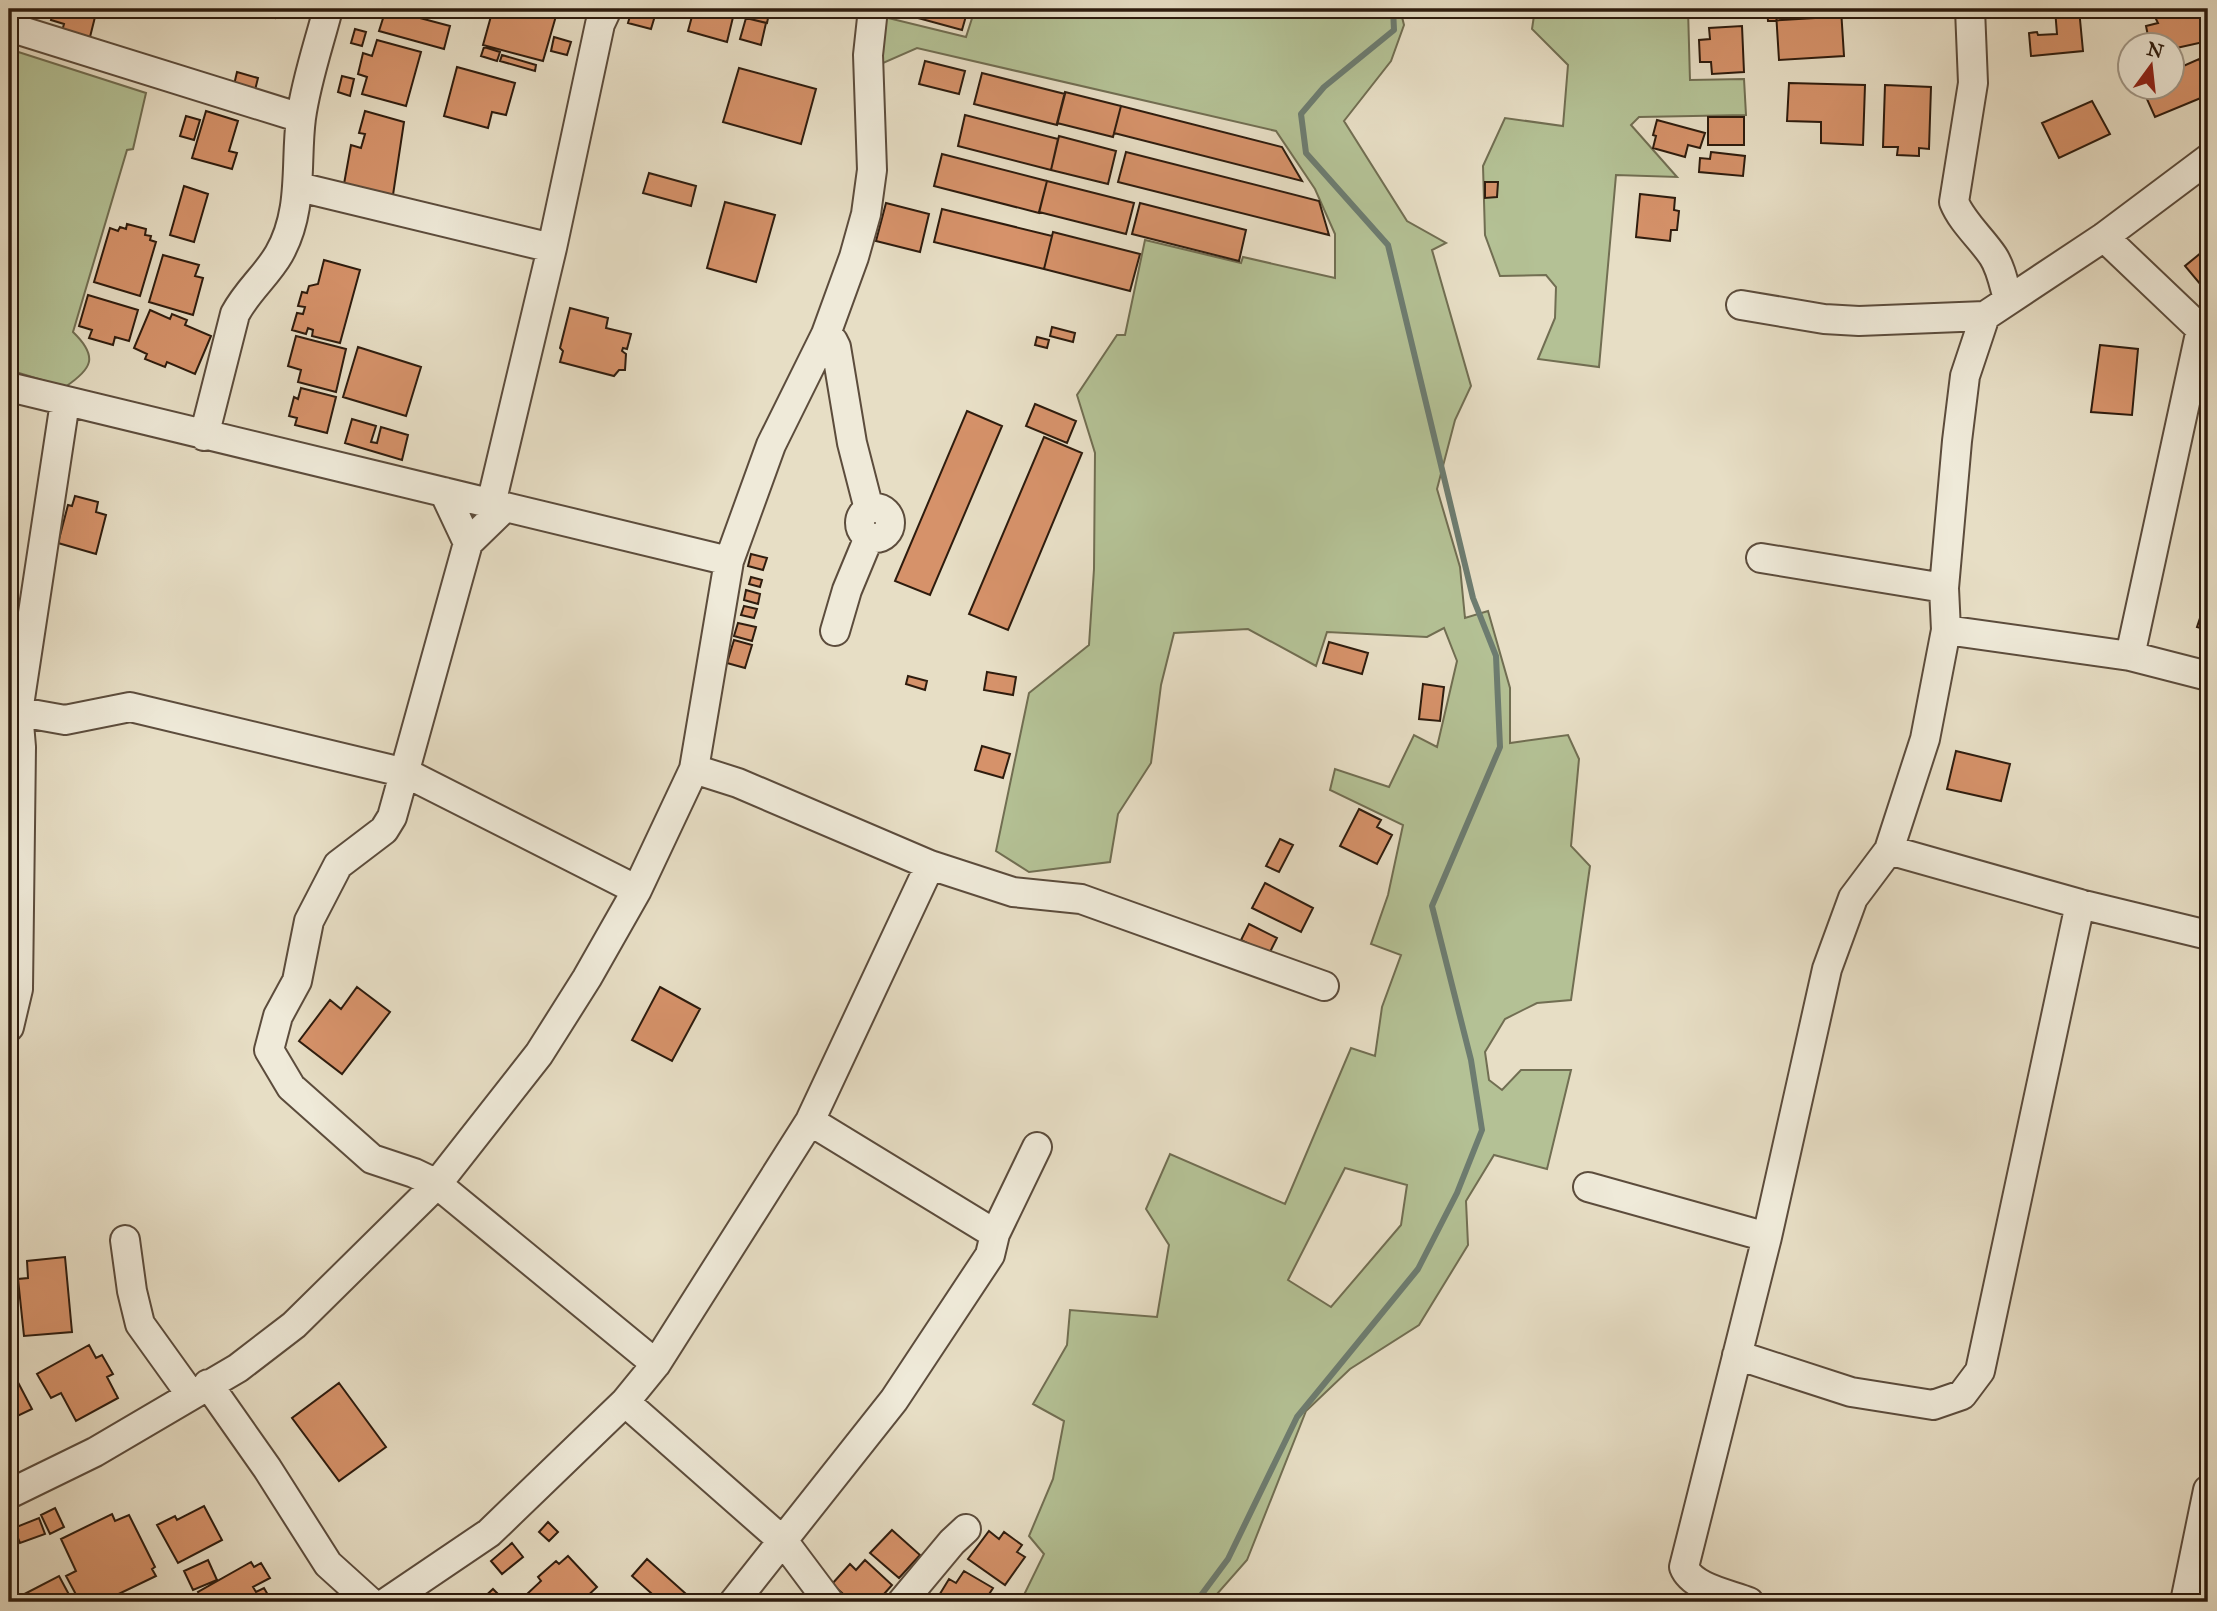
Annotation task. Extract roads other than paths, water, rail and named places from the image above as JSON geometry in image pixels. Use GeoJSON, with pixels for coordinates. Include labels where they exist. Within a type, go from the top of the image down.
{"type":"FeatureCollection","features":[{"type":"Feature","properties":{"kind":"street"},"geometry":{"type":"LineString","coordinates":[[204,436],[235,314],[241,302],[279,254],[289,227],[299,187],[301,118],[328,9]]}},
{"type":"Feature","properties":{"kind":"street"},"geometry":{"type":"LineString","coordinates":[[607,9],[600,24],[497,506],[468,543],[406,773],[388,824],[384,830],[338,865],[309,921],[297,981],[278,1016],[269,1050],[291,1087],[372,1159],[437,1184],[656,1364]]}},
{"type":"Feature","properties":{"kind":"street"},"geometry":{"type":"LineString","coordinates":[[9,1494],[96,1452],[237,1367],[294,1325],[437,1184],[538,1054],[587,978],[637,890],[694,769],[729,561],[771,445],[826,334],[854,257],[866,214],[872,170],[868,55],[873,9]]}},
{"type":"Feature","properties":{"kind":"street"},"geometry":{"type":"LineString","coordinates":[[1970,9],[1973,83],[1954,202],[1958,213],[1977,233],[1996,260],[2008,299]]}},
{"type":"Feature","properties":{"kind":"street"},"geometry":{"type":"LineString","coordinates":[[9,27],[301,118]]}},
{"type":"Feature","properties":{"kind":"street"},"geometry":{"type":"LineString","coordinates":[[1741,305],[1824,319],[1859,321],[1985,316],[2104,237],[2208,159]]}},
{"type":"Feature","properties":{"kind":"street"},"geometry":{"type":"LineString","coordinates":[[299,187],[552,248]]}},
{"type":"Feature","properties":{"kind":"street"},"geometry":{"type":"LineString","coordinates":[[2104,237],[2205,332],[2130,656]]}},
{"type":"Feature","properties":{"kind":"street"},"geometry":{"type":"LineString","coordinates":[[1749,1602],[1695,1581],[1687,1575],[1684,1567],[1767,1237],[1828,969],[1853,898],[1889,850],[1925,739],[1946,630],[1944,588],[1965,376],[1985,316]]}},
{"type":"Feature","properties":{"kind":"street"},"geometry":{"type":"LineString","coordinates":[[826,334],[835,347],[855,454],[869,509],[860,520],[863,533],[869,537],[847,590],[835,631]]}},
{"type":"Feature","properties":{"kind":"street"},"geometry":{"type":"LineString","coordinates":[[9,387],[729,561]]}},
{"type":"Feature","properties":{"kind":"street"},"geometry":{"type":"LineString","coordinates":[[9,1027],[13,989],[21,747],[13,711],[65,402]]}},
{"type":"Feature","properties":{"kind":"street"},"geometry":{"type":"LineString","coordinates":[[444,492],[468,543]]}},
{"type":"Feature","properties":{"kind":"street"},"geometry":{"type":"LineString","coordinates":[[1761,558],[1944,588]]}},
{"type":"Feature","properties":{"kind":"street"},"geometry":{"type":"LineString","coordinates":[[1946,630],[2130,656],[2208,676]]}},
{"type":"Feature","properties":{"kind":"street"},"geometry":{"type":"LineString","coordinates":[[13,711],[65,720],[130,707],[406,773],[637,890]]}},
{"type":"Feature","properties":{"kind":"street"},"geometry":{"type":"LineString","coordinates":[[694,769],[738,783],[930,865],[1013,892],[1081,899],[1324,986]]}},
{"type":"Feature","properties":{"kind":"street"},"geometry":{"type":"LineString","coordinates":[[1889,850],[2080,904],[2208,935]]}},
{"type":"Feature","properties":{"kind":"street"},"geometry":{"type":"LineString","coordinates":[[387,1602],[489,1533],[625,1402],[656,1364],[810,1121],[930,865]]}},
{"type":"Feature","properties":{"kind":"street"},"geometry":{"type":"LineString","coordinates":[[1737,1355],[1851,1392],[1933,1405],[1962,1395],[1980,1371],[2080,904]]}},
{"type":"Feature","properties":{"kind":"street"},"geometry":{"type":"LineString","coordinates":[[810,1121],[995,1234]]}},
{"type":"Feature","properties":{"kind":"street"},"geometry":{"type":"LineString","coordinates":[[734,1602],[894,1400],[990,1255],[995,1234],[1037,1147]]}},
{"type":"Feature","properties":{"kind":"street"},"geometry":{"type":"LineString","coordinates":[[1588,1187],[1767,1237]]}},
{"type":"Feature","properties":{"kind":"street"},"geometry":{"type":"LineString","coordinates":[[125,1240],[140,1324],[267,1468],[328,1563],[370,1602]]}},
{"type":"Feature","properties":{"kind":"street"},"geometry":{"type":"LineString","coordinates":[[625,1402],[784,1542],[829,1602]]}},
{"type":"Feature","properties":{"kind":"street"},"geometry":{"type":"LineString","coordinates":[[2185,1602],[2208,1490]]}},
{"type":"Feature","properties":{"kind":"street"},"geometry":{"type":"LineString","coordinates":[[902,1602],[966,1529]]}},
{"type":"Feature","properties":{"kind":"waterway"},"geometry":{"type":"LineString","coordinates":[[1196,1602],[1228,1559],[1297,1417],[1418,1269],[1457,1193],[1482,1130],[1471,1060],[1432,906],[1500,747],[1496,656],[1473,598],[1388,245],[1306,153],[1301,114],[1324,87],[1394,30],[1393,9]]}}]}
